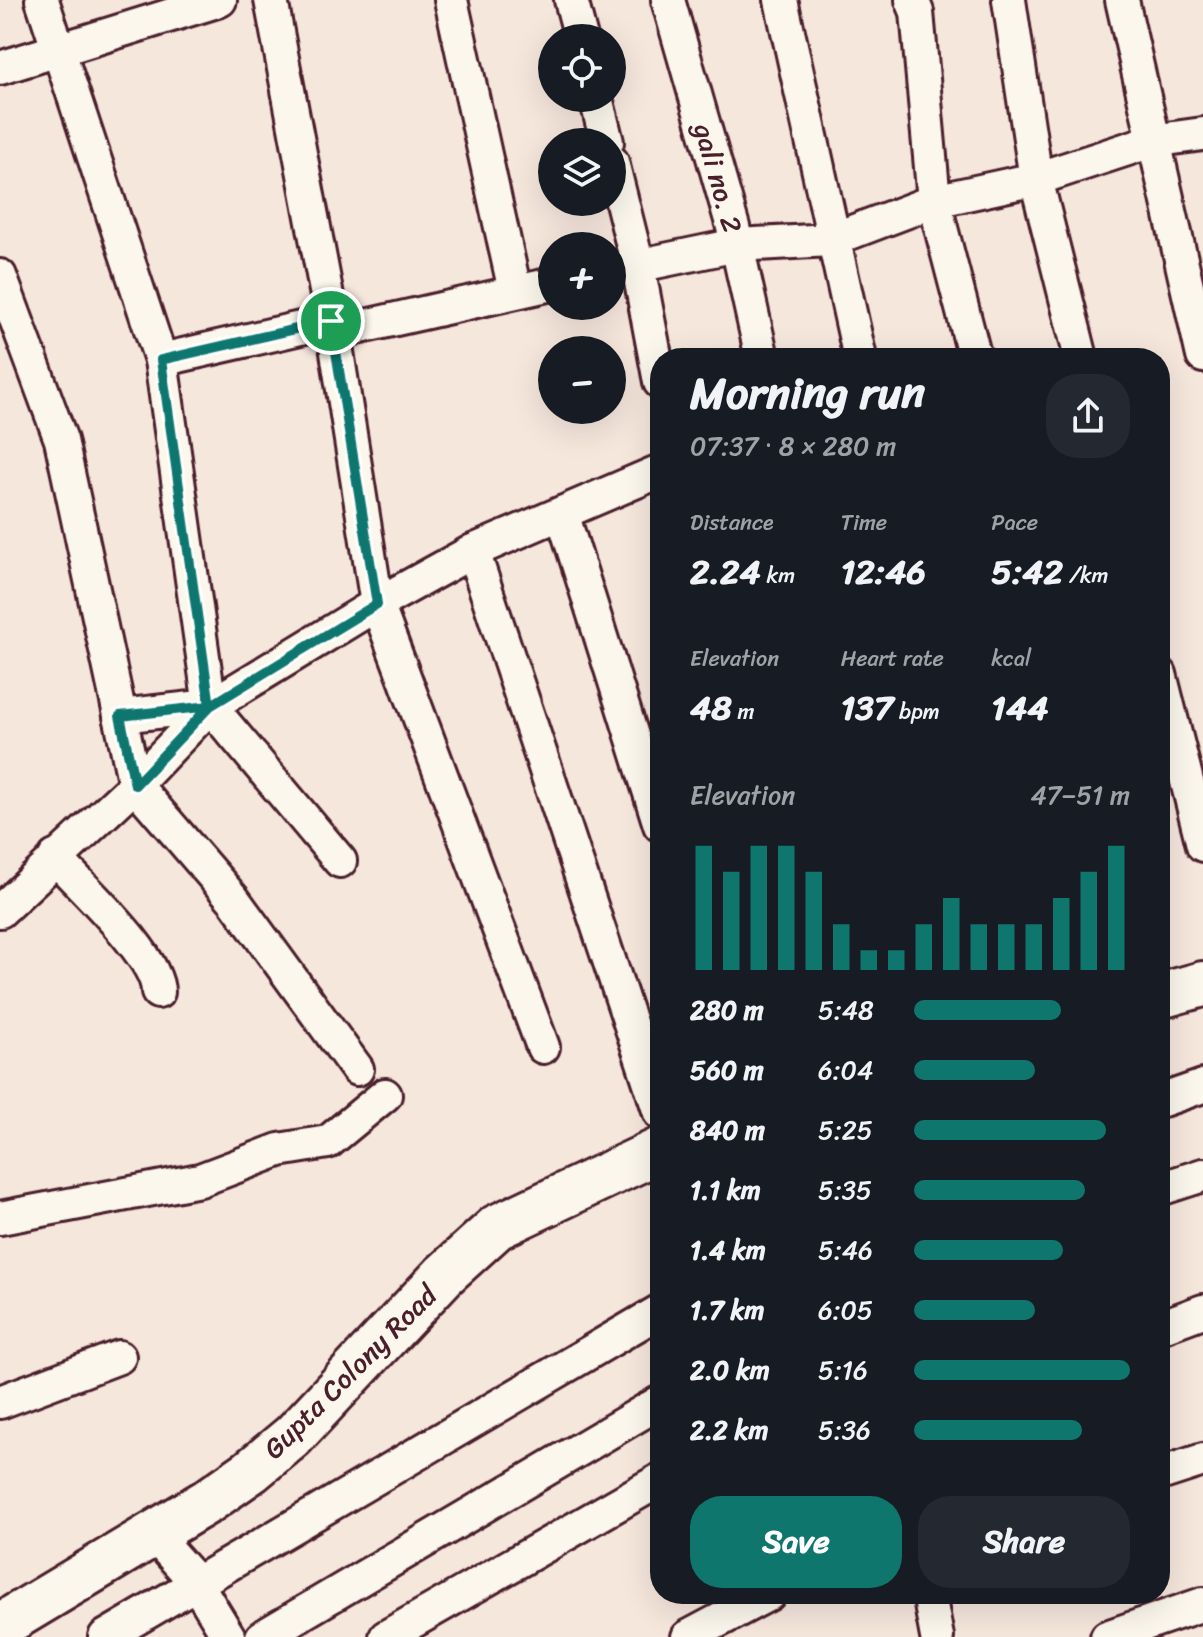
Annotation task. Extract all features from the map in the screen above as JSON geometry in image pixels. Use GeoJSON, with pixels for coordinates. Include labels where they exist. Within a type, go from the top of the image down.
{"type":"FeatureCollection","features":[{"type":"Feature","properties":{"kind":"street"},"geometry":{"type":"LineString","coordinates":[[42,0],[161,360],[210,706],[340,861]]}},
{"type":"Feature","properties":{"kind":"street"},"geometry":{"type":"LineString","coordinates":[[0,68],[59,50],[150,10],[220,0]]}},
{"type":"Feature","properties":{"kind":"street"},"geometry":{"type":"LineString","coordinates":[[271,0],[332,327],[377,604],[543,1047]]}},
{"type":"Feature","properties":{"kind":"street"},"geometry":{"type":"LineString","coordinates":[[451,0],[515,291]]}},
{"type":"Feature","properties":{"kind":"street"},"geometry":{"type":"LineString","coordinates":[[571,0],[577,24]]}},
{"type":"Feature","properties":{"kind":"street","name":"gali no. 2"},"geometry":{"type":"LineString","coordinates":[[668,0],[737,245],[760,348]]}},
{"type":"Feature","properties":{"kind":"street"},"geometry":{"type":"LineString","coordinates":[[781,0],[831,240],[858,348]]}},
{"type":"Feature","properties":{"kind":"street"},"geometry":{"type":"LineString","coordinates":[[912,0],[917,12],[934,201],[972,348]]}},
{"type":"Feature","properties":{"kind":"street"},"geometry":{"type":"LineString","coordinates":[[1009,0],[1036,179],[1078,348]]}},
{"type":"Feature","properties":{"kind":"street"},"geometry":{"type":"LineString","coordinates":[[1122,0],[1203,356]]}},
{"type":"Feature","properties":{"kind":"street"},"geometry":{"type":"LineString","coordinates":[[626,268],[737,245],[831,240],[934,201],[1036,179],[1152,141],[1203,134]]}},
{"type":"Feature","properties":{"kind":"street"},"geometry":{"type":"LineString","coordinates":[[626,271],[650,349]]}},
{"type":"Feature","properties":{"kind":"street"},"geometry":{"type":"LineString","coordinates":[[0,276],[61,440],[135,785],[234,900],[357,1069]]}},
{"type":"Feature","properties":{"kind":"street"},"geometry":{"type":"LineString","coordinates":[[161,360],[538,287]]}},
{"type":"Feature","properties":{"kind":"street"},"geometry":{"type":"LineString","coordinates":[[0,911],[135,785],[210,706],[377,604],[473,551],[650,475]]}},
{"type":"Feature","properties":{"kind":"street"},"geometry":{"type":"LineString","coordinates":[[562,513],[650,793]]}},
{"type":"Feature","properties":{"kind":"street"},"geometry":{"type":"LineString","coordinates":[[473,551],[650,1083]]}},
{"type":"Feature","properties":{"kind":"street"},"geometry":{"type":"LineString","coordinates":[[120,716],[210,706]]}},
{"type":"Feature","properties":{"kind":"street"},"geometry":{"type":"LineString","coordinates":[[1170,714],[1203,845]]}},
{"type":"Feature","properties":{"kind":"street"},"geometry":{"type":"LineString","coordinates":[[55,857],[146,959],[158,981],[158,992]]}},
{"type":"Feature","properties":{"kind":"street"},"geometry":{"type":"LineString","coordinates":[[1170,993],[1203,984]]}},
{"type":"Feature","properties":{"kind":"street"},"geometry":{"type":"LineString","coordinates":[[1170,1098],[1203,1086]]}},
{"type":"Feature","properties":{"kind":"street"},"geometry":{"type":"LineString","coordinates":[[0,1218],[200,1180],[279,1150],[328,1142],[385,1095]]}},
{"type":"Feature","properties":{"kind":"street","name":"Gupta Colony Road"},"geometry":{"type":"LineString","coordinates":[[0,1626],[208,1501],[293,1436],[444,1275],[497,1227],[650,1155]]}},
{"type":"Feature","properties":{"kind":"street"},"geometry":{"type":"LineString","coordinates":[[1170,1186],[1203,1175]]}},
{"type":"Feature","properties":{"kind":"street"},"geometry":{"type":"LineString","coordinates":[[1170,1323],[1203,1311]]}},
{"type":"Feature","properties":{"kind":"street"},"geometry":{"type":"LineString","coordinates":[[105,1637],[195,1581],[650,1317]]}},
{"type":"Feature","properties":{"kind":"street"},"geometry":{"type":"LineString","coordinates":[[0,1402],[119,1357]]}},
{"type":"Feature","properties":{"kind":"street"},"geometry":{"type":"LineString","coordinates":[[262,1637],[650,1408]]}},
{"type":"Feature","properties":{"kind":"street"},"geometry":{"type":"LineString","coordinates":[[1170,1471],[1203,1460]]}},
{"type":"Feature","properties":{"kind":"street"},"geometry":{"type":"LineString","coordinates":[[386,1637],[650,1486]]}},
{"type":"Feature","properties":{"kind":"street"},"geometry":{"type":"LineString","coordinates":[[153,1534],[195,1581],[229,1637]]}},
{"type":"Feature","properties":{"kind":"street"},"geometry":{"type":"LineString","coordinates":[[688,1637],[750,1604]]}},
{"type":"Feature","properties":{"kind":"street"},"geometry":{"type":"LineString","coordinates":[[931,1604],[937,1637]]}},
{"type":"Feature","properties":{"kind":"street"},"geometry":{"type":"LineString","coordinates":[[1107,1637],[1203,1604]]}},
{"type":"Feature","properties":{"kind":"route"},"geometry":{"type":"LineString","coordinates":[[331,321],[161,360],[210,706],[120,716],[135,785],[210,706],[377,604],[331,321]]}}]}
